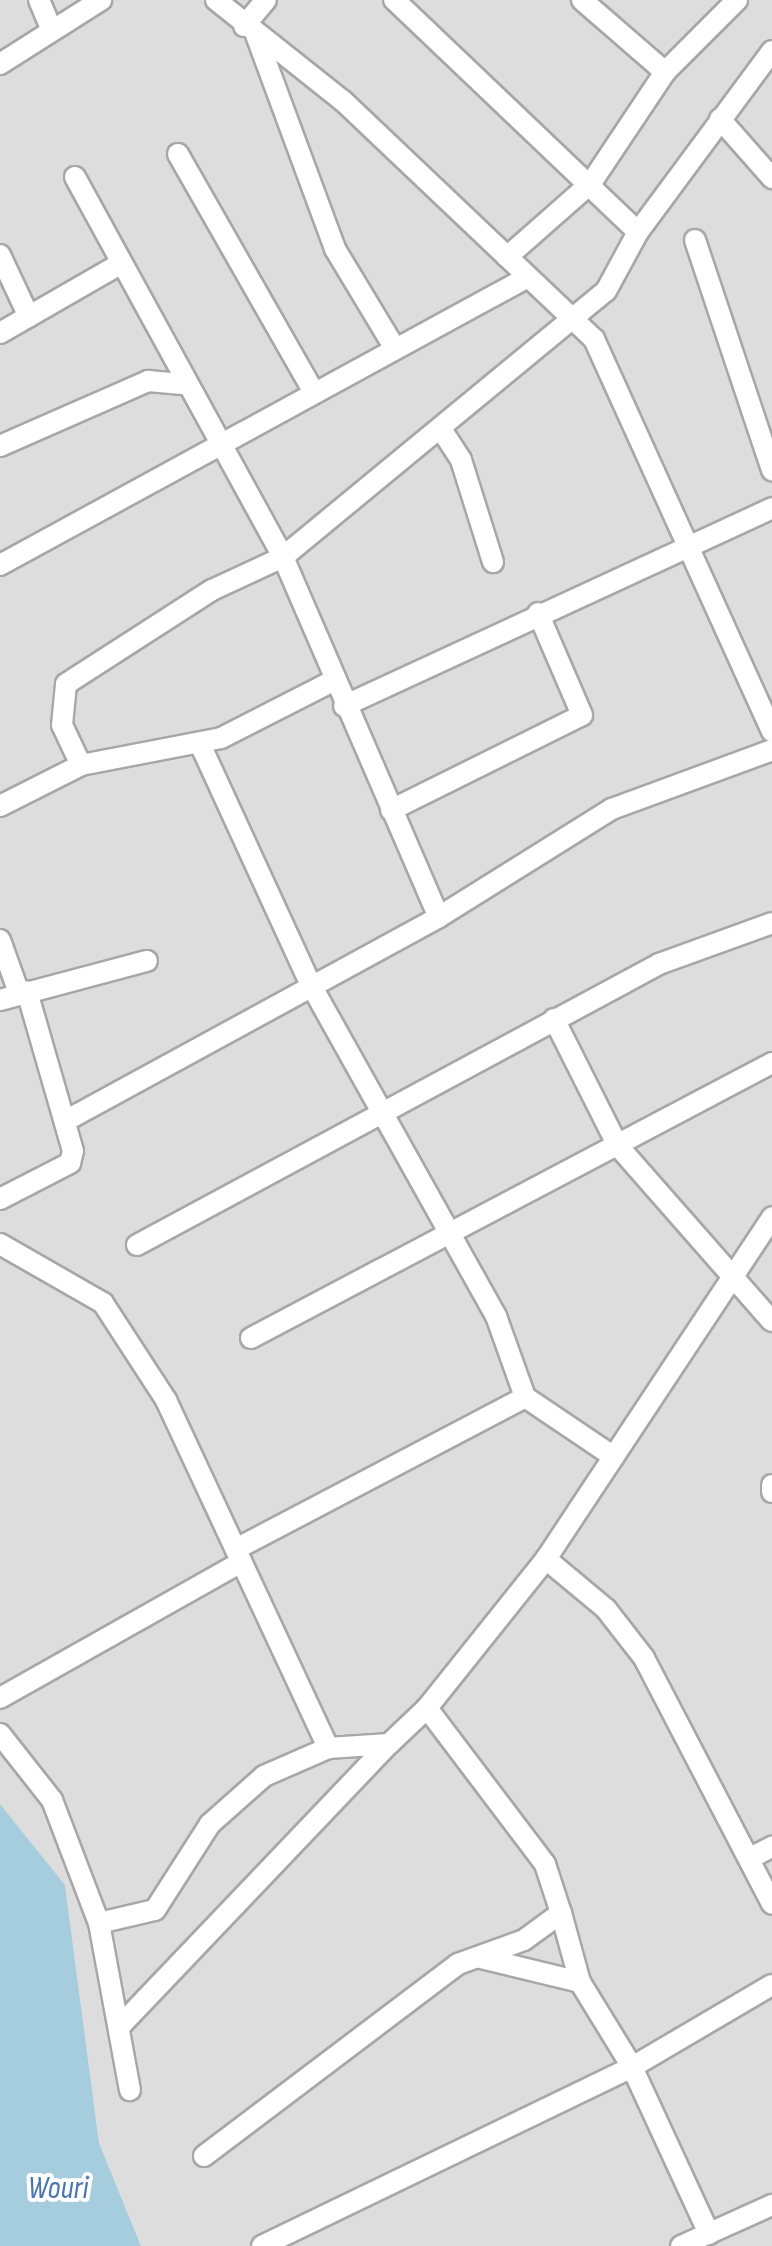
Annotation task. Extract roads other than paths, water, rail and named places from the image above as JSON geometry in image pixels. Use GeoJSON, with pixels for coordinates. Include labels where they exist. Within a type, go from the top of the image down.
{"type":"FeatureCollection","features":[{"type":"Feature","properties":{"kind":"street"},"geometry":{"type":"LineString","coordinates":[[39,0],[52,30]]}},
{"type":"Feature","properties":{"kind":"street"},"geometry":{"type":"LineString","coordinates":[[0,64],[102,0]]}},
{"type":"Feature","properties":{"kind":"street"},"geometry":{"type":"LineString","coordinates":[[216,0],[344,101],[575,317],[604,354],[772,731]]}},
{"type":"Feature","properties":{"kind":"street"},"geometry":{"type":"LineString","coordinates":[[266,0],[250,30],[335,249],[394,345]]}},
{"type":"Feature","properties":{"kind":"street"},"geometry":{"type":"LineString","coordinates":[[394,0],[591,183],[638,232]]}},
{"type":"Feature","properties":{"kind":"street"},"geometry":{"type":"LineString","coordinates":[[582,0],[665,72]]}},
{"type":"Feature","properties":{"kind":"street"},"geometry":{"type":"LineString","coordinates":[[507,257],[591,183],[665,72],[738,0]]}},
{"type":"Feature","properties":{"kind":"street"},"geometry":{"type":"LineString","coordinates":[[81,765],[62,725],[66,684],[212,590],[282,557],[575,317],[613,282],[638,232],[772,51]]}},
{"type":"Feature","properties":{"kind":"street"},"geometry":{"type":"LineString","coordinates":[[720,118],[770,172]]}},
{"type":"Feature","properties":{"kind":"street"},"geometry":{"type":"LineString","coordinates":[[178,154],[313,391]]}},
{"type":"Feature","properties":{"kind":"street"},"geometry":{"type":"LineString","coordinates":[[76,177],[182,384],[220,443],[282,557],[439,917]]}},
{"type":"Feature","properties":{"kind":"street"},"geometry":{"type":"LineString","coordinates":[[695,240],[772,470]]}},
{"type":"Feature","properties":{"kind":"street"},"geometry":{"type":"LineString","coordinates":[[0,255],[29,317]]}},
{"type":"Feature","properties":{"kind":"street"},"geometry":{"type":"LineString","coordinates":[[0,333],[120,264]]}},
{"type":"Feature","properties":{"kind":"street"},"geometry":{"type":"LineString","coordinates":[[0,565],[394,345],[528,277]]}},
{"type":"Feature","properties":{"kind":"street"},"geometry":{"type":"LineString","coordinates":[[0,446],[148,382],[182,384]]}},
{"type":"Feature","properties":{"kind":"street"},"geometry":{"type":"LineString","coordinates":[[442,428],[461,460],[492,562]]}},
{"type":"Feature","properties":{"kind":"street"},"geometry":{"type":"LineString","coordinates":[[344,706],[687,542],[772,508]]}},
{"type":"Feature","properties":{"kind":"street"},"geometry":{"type":"LineString","coordinates":[[391,810],[582,715],[538,613]]}},
{"type":"Feature","properties":{"kind":"street"},"geometry":{"type":"LineString","coordinates":[[0,806],[81,765],[200,744],[333,681]]}},
{"type":"Feature","properties":{"kind":"street"},"geometry":{"type":"LineString","coordinates":[[200,744],[311,985],[496,1316],[525,1398],[614,1457]]}},
{"type":"Feature","properties":{"kind":"street"},"geometry":{"type":"LineString","coordinates":[[67,1120],[439,917],[612,810],[772,750]]}},
{"type":"Feature","properties":{"kind":"street"},"geometry":{"type":"LineString","coordinates":[[137,1245],[659,964],[772,923]]}},
{"type":"Feature","properties":{"kind":"street"},"geometry":{"type":"LineString","coordinates":[[0,940],[15,995],[67,1120],[70,1163],[0,1199]]}},
{"type":"Feature","properties":{"kind":"street"},"geometry":{"type":"LineString","coordinates":[[15,995],[147,961]]}},
{"type":"Feature","properties":{"kind":"street"},"geometry":{"type":"LineString","coordinates":[[554,1019],[618,1146],[730,1281],[772,1321]]}},
{"type":"Feature","properties":{"kind":"street"},"geometry":{"type":"LineString","coordinates":[[252,1338],[448,1229],[618,1146],[772,1063]]}},
{"type":"Feature","properties":{"kind":"street"},"geometry":{"type":"LineString","coordinates":[[121,2025],[427,1708],[546,1559],[772,1216]]}},
{"type":"Feature","properties":{"kind":"street"},"geometry":{"type":"LineString","coordinates":[[0,1244],[103,1303],[166,1400],[328,1748]]}},
{"type":"Feature","properties":{"kind":"street"},"geometry":{"type":"LineString","coordinates":[[0,1698],[238,1556],[525,1398]]}},
{"type":"Feature","properties":{"kind":"street"},"geometry":{"type":"LineString","coordinates":[[546,1559],[606,1608],[644,1658],[772,1904]]}},
{"type":"Feature","properties":{"kind":"street"},"geometry":{"type":"LineString","coordinates":[[427,1708],[546,1864],[580,1982],[632,2067],[708,2234]]}},
{"type":"Feature","properties":{"kind":"street"},"geometry":{"type":"LineString","coordinates":[[0,1734],[52,1800],[99,1922],[130,2090]]}},
{"type":"Feature","properties":{"kind":"street"},"geometry":{"type":"LineString","coordinates":[[99,1922],[152,1912],[230,1801],[328,1748],[389,1744]]}},
{"type":"Feature","properties":{"kind":"street"},"geometry":{"type":"LineString","coordinates":[[750,1858],[772,1847]]}},
{"type":"Feature","properties":{"kind":"street"},"geometry":{"type":"LineString","coordinates":[[204,2156],[475,1957],[562,1913]]}},
{"type":"Feature","properties":{"kind":"street"},"geometry":{"type":"LineString","coordinates":[[475,1957],[580,1982]]}},
{"type":"Feature","properties":{"kind":"street"},"geometry":{"type":"LineString","coordinates":[[262,2246],[632,2067],[772,1985]]}},
{"type":"Feature","properties":{"kind":"street"},"geometry":{"type":"LineString","coordinates":[[682,2246],[772,2205]]}},
{"type":"Feature","properties":{"kind":"water","name":"Wouri"},"geometry":{"type":"Polygon","coordinates":[[[0,1804],[65,1885],[99,2143],[141,2246],[0,2246],[0,1804]]]}}]}
